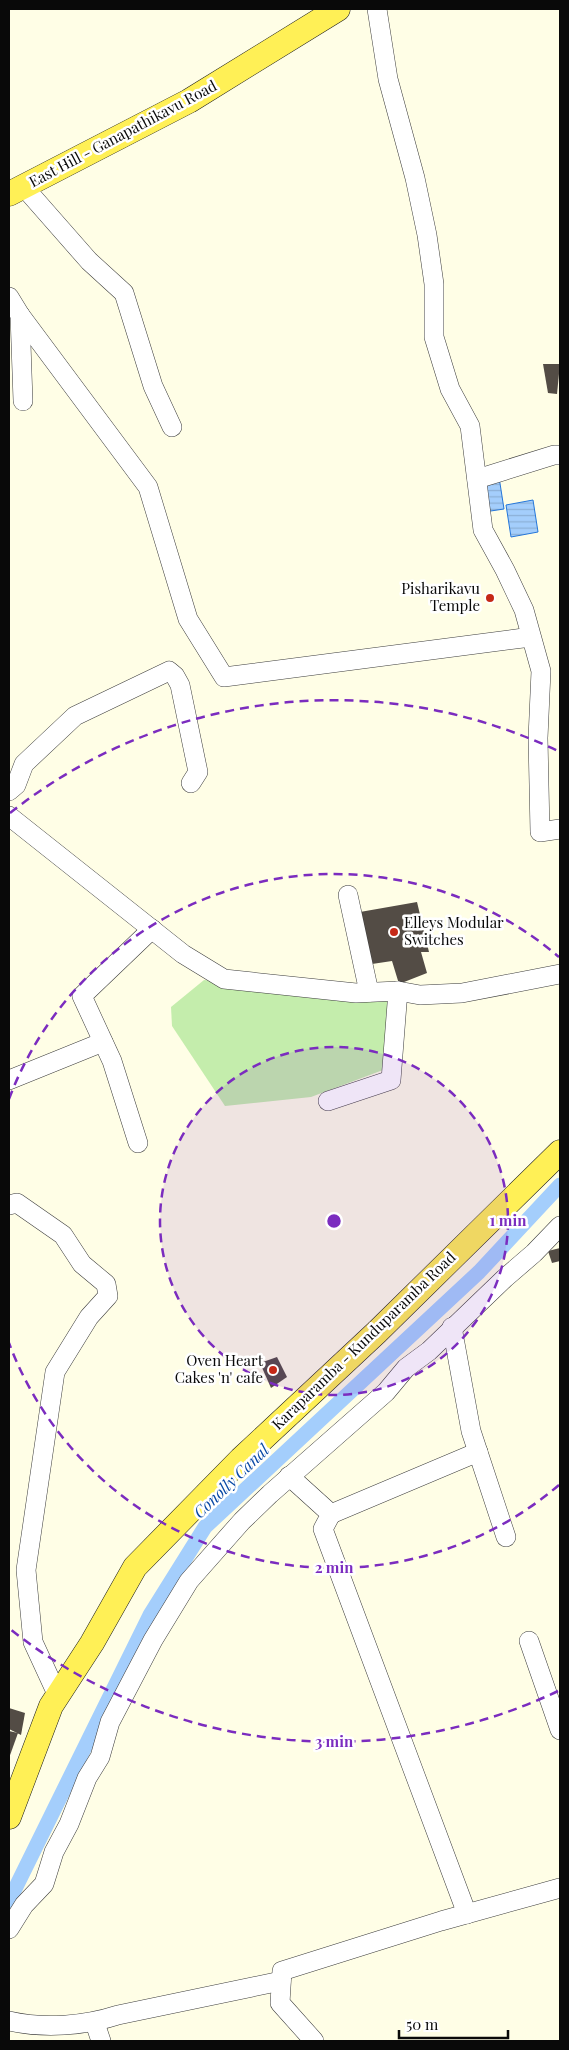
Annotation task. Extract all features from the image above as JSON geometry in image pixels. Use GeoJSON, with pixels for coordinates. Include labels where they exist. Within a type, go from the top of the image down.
{"type":"FeatureCollection","features":[{"type":"Feature","properties":{"kind":"main road","name":"East Hill - Ganapathikavu Road"},"geometry":{"type":"LineString","coordinates":[[16,191],[189,101],[330,11]]}},
{"type":"Feature","properties":{"kind":"main road","name":"Karaparamba - Kunduparamba Road"},"geometry":{"type":"LineString","coordinates":[[9,1817],[27,1766],[57,1694],[92,1642],[135,1568],[241,1459],[377,1332],[560,1152]]}},
{"type":"Feature","properties":{"kind":"street"},"geometry":{"type":"LineString","coordinates":[[377,9],[388,79],[415,178],[427,235],[434,284],[434,337],[450,389],[470,426],[484,530],[524,610],[541,671],[538,738],[540,832],[560,830]]}},
{"type":"Feature","properties":{"kind":"street"},"geometry":{"type":"LineString","coordinates":[[16,191],[124,293],[153,386],[172,427]]}},
{"type":"Feature","properties":{"kind":"street"},"geometry":{"type":"LineString","coordinates":[[9,297],[20,315],[148,487],[188,619],[224,677],[531,637]]}},
{"type":"Feature","properties":{"kind":"street"},"geometry":{"type":"LineString","coordinates":[[20,315],[23,401]]}},
{"type":"Feature","properties":{"kind":"street"},"geometry":{"type":"LineString","coordinates":[[477,479],[554,455],[560,455]]}},
{"type":"Feature","properties":{"kind":"street"},"geometry":{"type":"LineString","coordinates":[[9,791],[16,785],[24,764],[74,716],[168,671],[175,676],[180,686],[198,772],[191,783]]}},
{"type":"Feature","properties":{"kind":"street"},"geometry":{"type":"LineString","coordinates":[[10,821],[183,954],[224,978],[356,993],[398,991],[420,995],[462,993],[560,974]]}},
{"type":"Feature","properties":{"kind":"street"},"geometry":{"type":"LineString","coordinates":[[348,895],[369,992]]}},
{"type":"Feature","properties":{"kind":"street"},"geometry":{"type":"LineString","coordinates":[[138,1143],[112,1061],[82,996],[152,929]]}},
{"type":"Feature","properties":{"kind":"street"},"geometry":{"type":"LineString","coordinates":[[328,1101],[390,1080],[398,991]]}},
{"type":"Feature","properties":{"kind":"street"},"geometry":{"type":"LineString","coordinates":[[9,1080],[103,1042]]}},
{"type":"Feature","properties":{"kind":"street"},"geometry":{"type":"LineString","coordinates":[[9,1205],[17,1203],[28,1209],[40,1220],[63,1235],[82,1264],[106,1284],[108,1296],[89,1317],[55,1372],[26,1570],[33,1642],[57,1694]]}},
{"type":"Feature","properties":{"kind":"street"},"geometry":{"type":"LineString","coordinates":[[9,1929],[24,1905],[44,1884],[54,1852],[69,1824],[87,1778],[100,1757],[110,1722],[153,1640],[189,1581],[242,1521],[289,1476],[386,1392],[406,1368],[429,1351],[452,1327],[534,1253],[560,1226]]}},
{"type":"Feature","properties":{"kind":"street"},"geometry":{"type":"LineString","coordinates":[[452,1327],[471,1431],[506,1537]]}},
{"type":"Feature","properties":{"kind":"street"},"geometry":{"type":"LineString","coordinates":[[468,1914],[322,1529],[331,1514],[478,1452]]}},
{"type":"Feature","properties":{"kind":"street"},"geometry":{"type":"LineString","coordinates":[[289,1476],[331,1514]]}},
{"type":"Feature","properties":{"kind":"street"},"geometry":{"type":"LineString","coordinates":[[529,1641],[555,1696],[560,1730]]}},
{"type":"Feature","properties":{"kind":"street"},"geometry":{"type":"LineString","coordinates":[[314,2041],[280,2003],[282,1971],[560,1888]]}},
{"type":"Feature","properties":{"kind":"street"},"geometry":{"type":"LineString","coordinates":[[9,2021],[55,2025],[95,2023],[118,2016],[282,1981]]}},
{"type":"Feature","properties":{"kind":"street"},"geometry":{"type":"LineString","coordinates":[[95,2023],[101,2041]]}},
{"type":"Feature","properties":{"kind":"green space"},"geometry":{"type":"Polygon","coordinates":[[[204,980],[391,998],[383,1070],[311,1097],[225,1106],[172,1026],[171,1007],[204,980]]]}},
{"type":"Feature","properties":{"kind":"water"},"geometry":{"type":"Polygon","coordinates":[[[499,477],[504,509],[484,512],[480,482],[499,477]]]}},
{"type":"Feature","properties":{"kind":"water"},"geometry":{"type":"Polygon","coordinates":[[[533,500],[538,532],[511,537],[506,505],[533,500]]]}},
{"type":"Feature","properties":{"kind":"building"},"geometry":{"type":"Polygon","coordinates":[[[543,364],[560,364],[557,394],[548,393],[543,364]]]}},
{"type":"Feature","properties":{"kind":"building","name":"Elleys Modular Switches"},"geometry":{"type":"Polygon","coordinates":[[[417,902],[429,952],[421,952],[427,973],[399,984],[392,961],[372,964],[360,912],[417,902]]]}},
{"type":"Feature","properties":{"kind":"building"},"geometry":{"type":"Polygon","coordinates":[[[560,1248],[560,1261],[552,1263],[548,1251],[560,1248]]]}},
{"type":"Feature","properties":{"kind":"building","name":"Oven Heart Cakes 'n' cafe"},"geometry":{"type":"Polygon","coordinates":[[[277,1357],[287,1377],[271,1388],[260,1363],[277,1357]]]}},
{"type":"Feature","properties":{"kind":"building"},"geometry":{"type":"Polygon","coordinates":[[[9,1708],[25,1713],[21,1735],[9,1729],[9,1708]]]}},
{"type":"Feature","properties":{"kind":"building"},"geometry":{"type":"Polygon","coordinates":[[[9,1731],[18,1733],[9,1758],[9,1731]]]}},
{"type":"Feature","properties":{"kind":"waterway","name":"Conolly Canal"},"geometry":{"type":"LineString","coordinates":[[9,1901],[150,1615],[205,1527],[479,1272],[560,1185]]}},
{"type":"Feature","properties":{"kind":"place","name":"Pisharikavu Temple"},"geometry":{"type":"Point","coordinates":[490,598]}},
{"type":"Feature","properties":{"kind":"place","name":"Elleys Modular Switches"},"geometry":{"type":"Point","coordinates":[394,932]}},
{"type":"Feature","properties":{"kind":"place","name":"Oven Heart Cakes 'n' cafe"},"geometry":{"type":"Point","coordinates":[273,1370]}}]}
